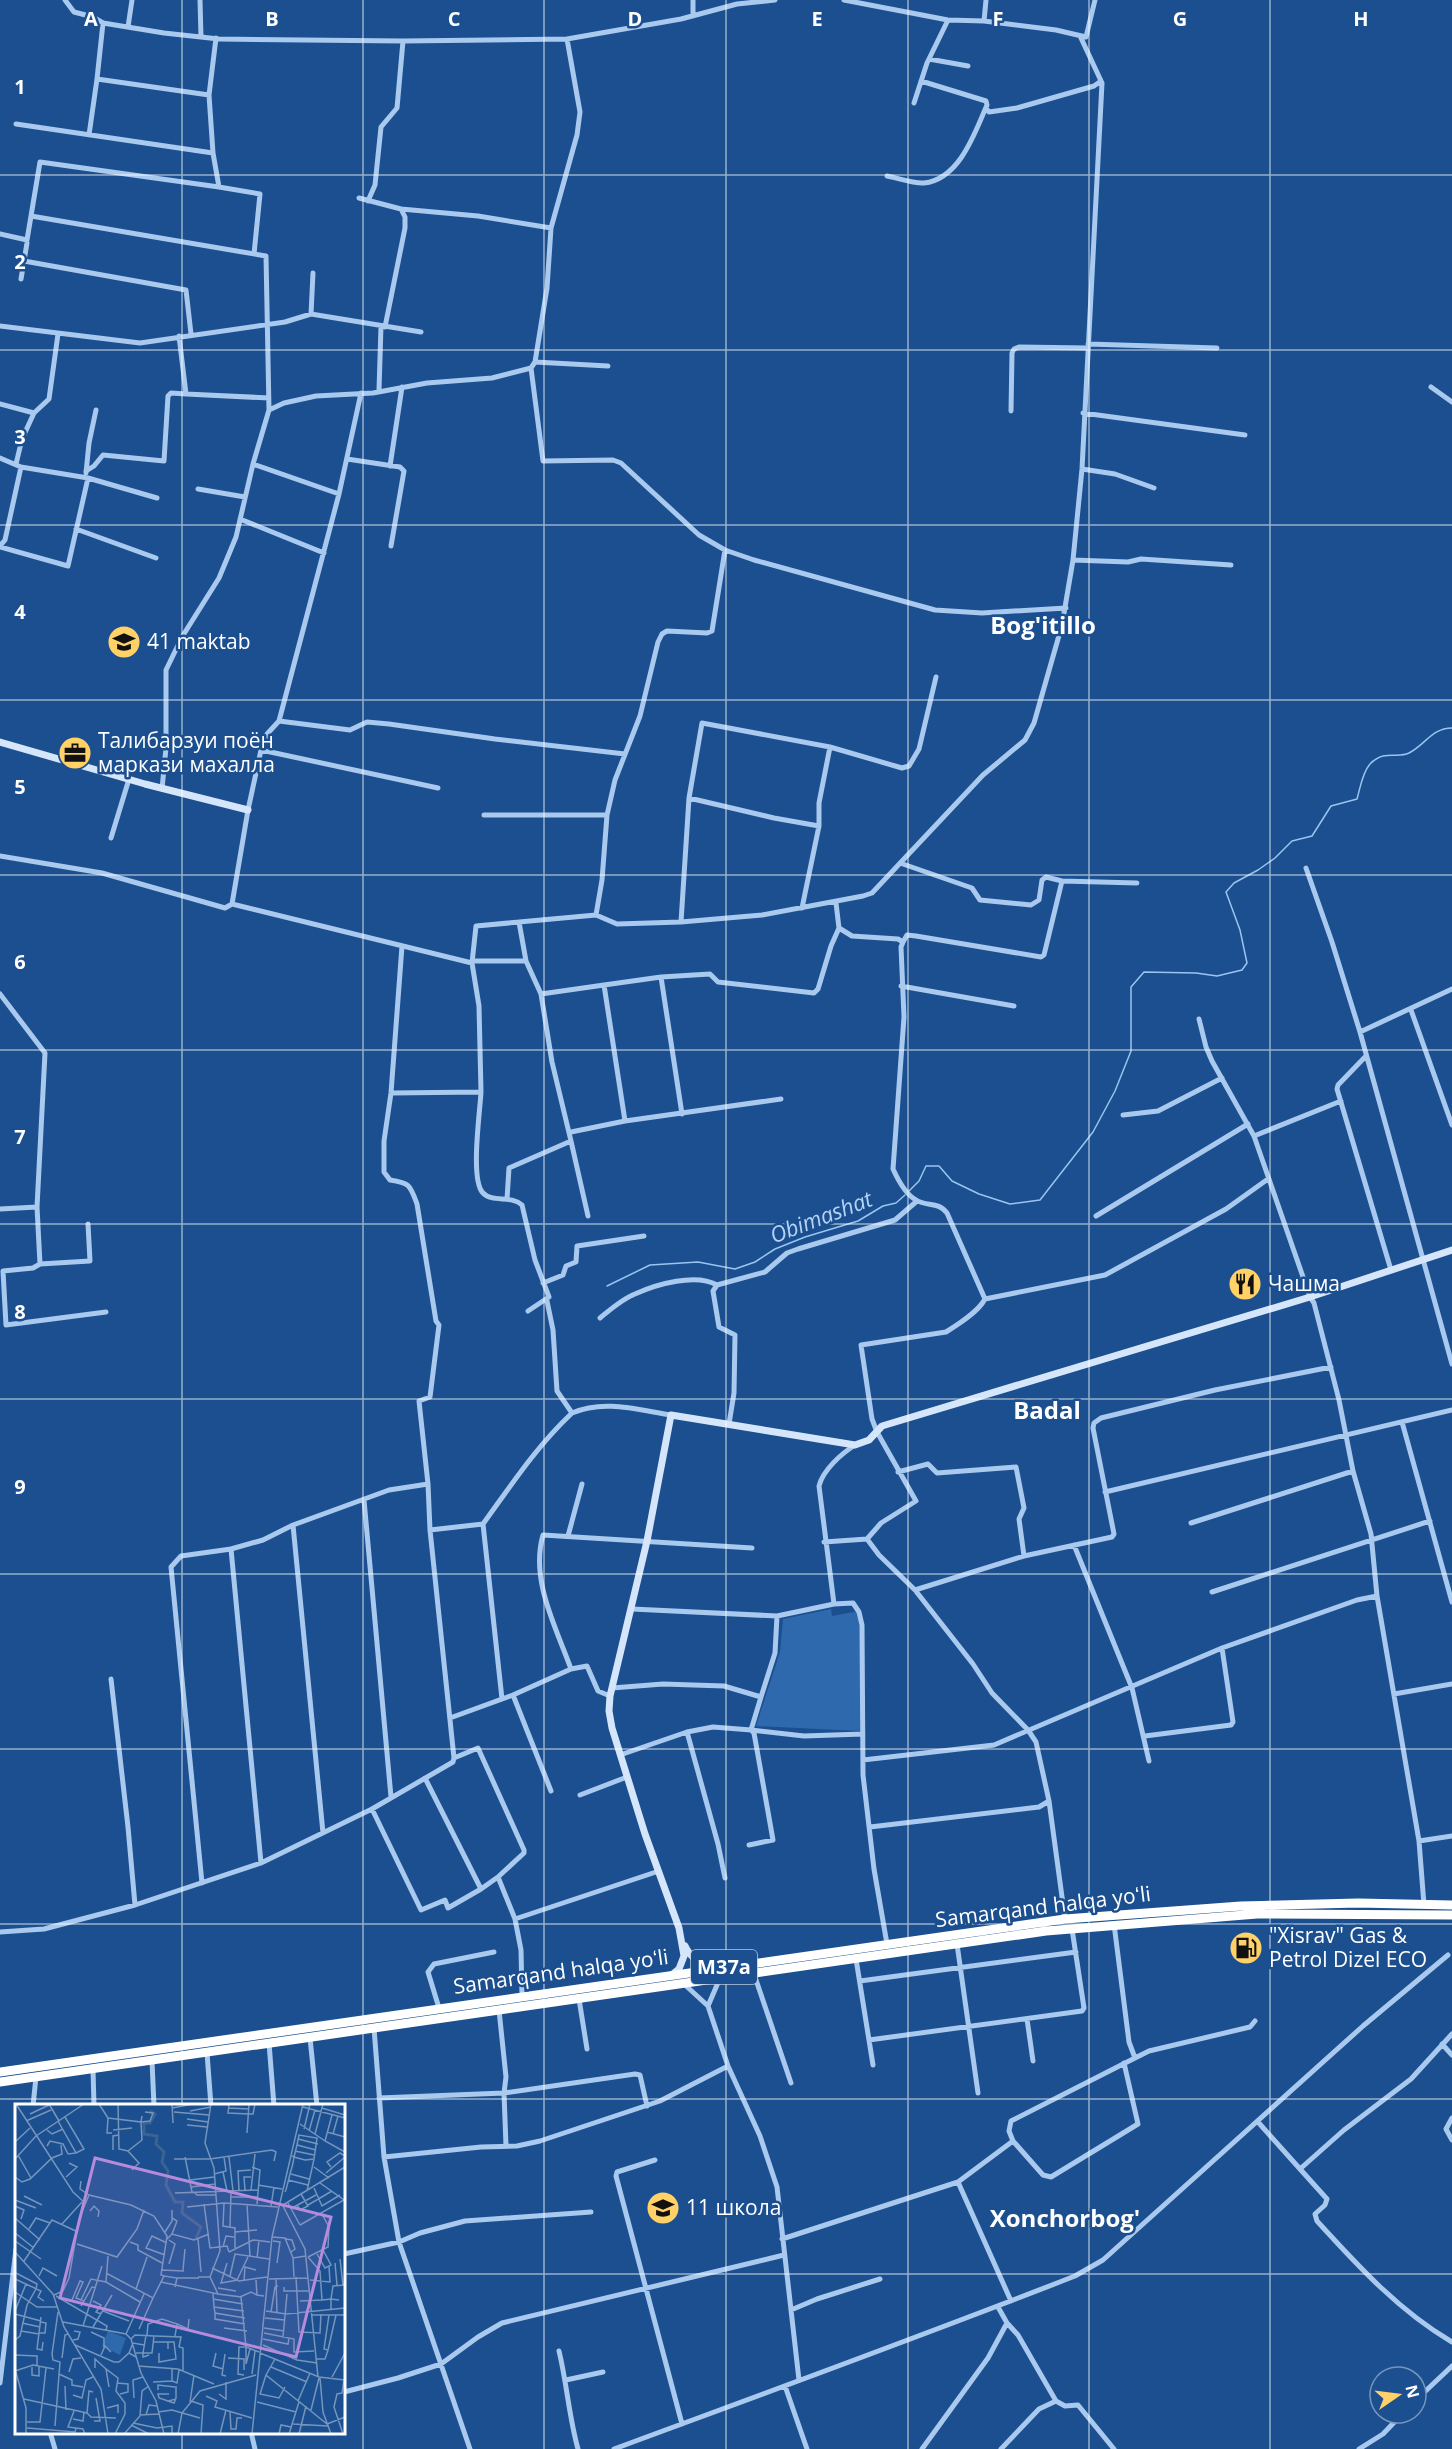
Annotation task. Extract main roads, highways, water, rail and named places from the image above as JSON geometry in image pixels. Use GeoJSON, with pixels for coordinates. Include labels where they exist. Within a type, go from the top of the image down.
{"type":"FeatureCollection","features":[{"type":"Feature","properties":{"kind":"highway","name":"Samarqand halqa yoʻli"},"geometry":{"type":"LineString","coordinates":[[0,2082],[754,1974],[887,1944],[1065,1919],[1358,1903],[1452,1905]]}},
{"type":"Feature","properties":{"kind":"highway","name":"Samarqand halqa yoʻli"},"geometry":{"type":"LineString","coordinates":[[0,2072],[714,1968],[838,1956],[856,1959],[1189,1913],[1452,1915]]}},
{"type":"Feature","properties":{"kind":"highway"},"geometry":{"type":"LineString","coordinates":[[581,1988],[581,1999]]}},
{"type":"Feature","properties":{"kind":"waterway","name":"Obimashat"},"geometry":{"type":"LineString","coordinates":[[908,1192],[919,1181],[926,1166],[939,1166],[952,1181],[979,1194],[1010,1204],[1040,1200],[1093,1132],[1115,1091],[1131,1051],[1131,987],[1144,972],[1196,973],[1217,976],[1242,970],[1247,963],[1240,930],[1226,892],[1234,883],[1275,858],[1292,841],[1312,836],[1331,806],[1357,799],[1365,772],[1375,759],[1409,753],[1439,731],[1452,728]]}},
{"type":"Feature","properties":{"kind":"waterway","name":"Obimashat"},"geometry":{"type":"LineString","coordinates":[[607,1286],[650,1265],[698,1262],[735,1269],[755,1262],[775,1249],[805,1237],[858,1221],[883,1206],[896,1203],[905,1195]]}},
{"type":"Feature","properties":{"kind":"place","name":"41 maktab"},"geometry":{"type":"Point","coordinates":[124,642]}},
{"type":"Feature","properties":{"kind":"place","name":"Талибарзуи поён маркази махалла"},"geometry":{"type":"Point","coordinates":[75,753]}},
{"type":"Feature","properties":{"kind":"place","name":"Чашма"},"geometry":{"type":"Point","coordinates":[1245,1284]}},
{"type":"Feature","properties":{"kind":"place","name":"\"Xisrav\" Gas & Petrol Dizel ECO"},"geometry":{"type":"Point","coordinates":[1246,1948]}},
{"type":"Feature","properties":{"kind":"place","name":"11 школа"},"geometry":{"type":"Point","coordinates":[663,2208]}},
{"type":"Feature","properties":{"kind":"district","name":"Bog'itillo"},"geometry":{"type":"Point","coordinates":[1043,626]}},
{"type":"Feature","properties":{"kind":"district","name":"Badal"},"geometry":{"type":"Point","coordinates":[1047,1411]}},
{"type":"Feature","properties":{"kind":"district","name":"Xonchorbog'"},"geometry":{"type":"Point","coordinates":[1065,2219]}}]}
